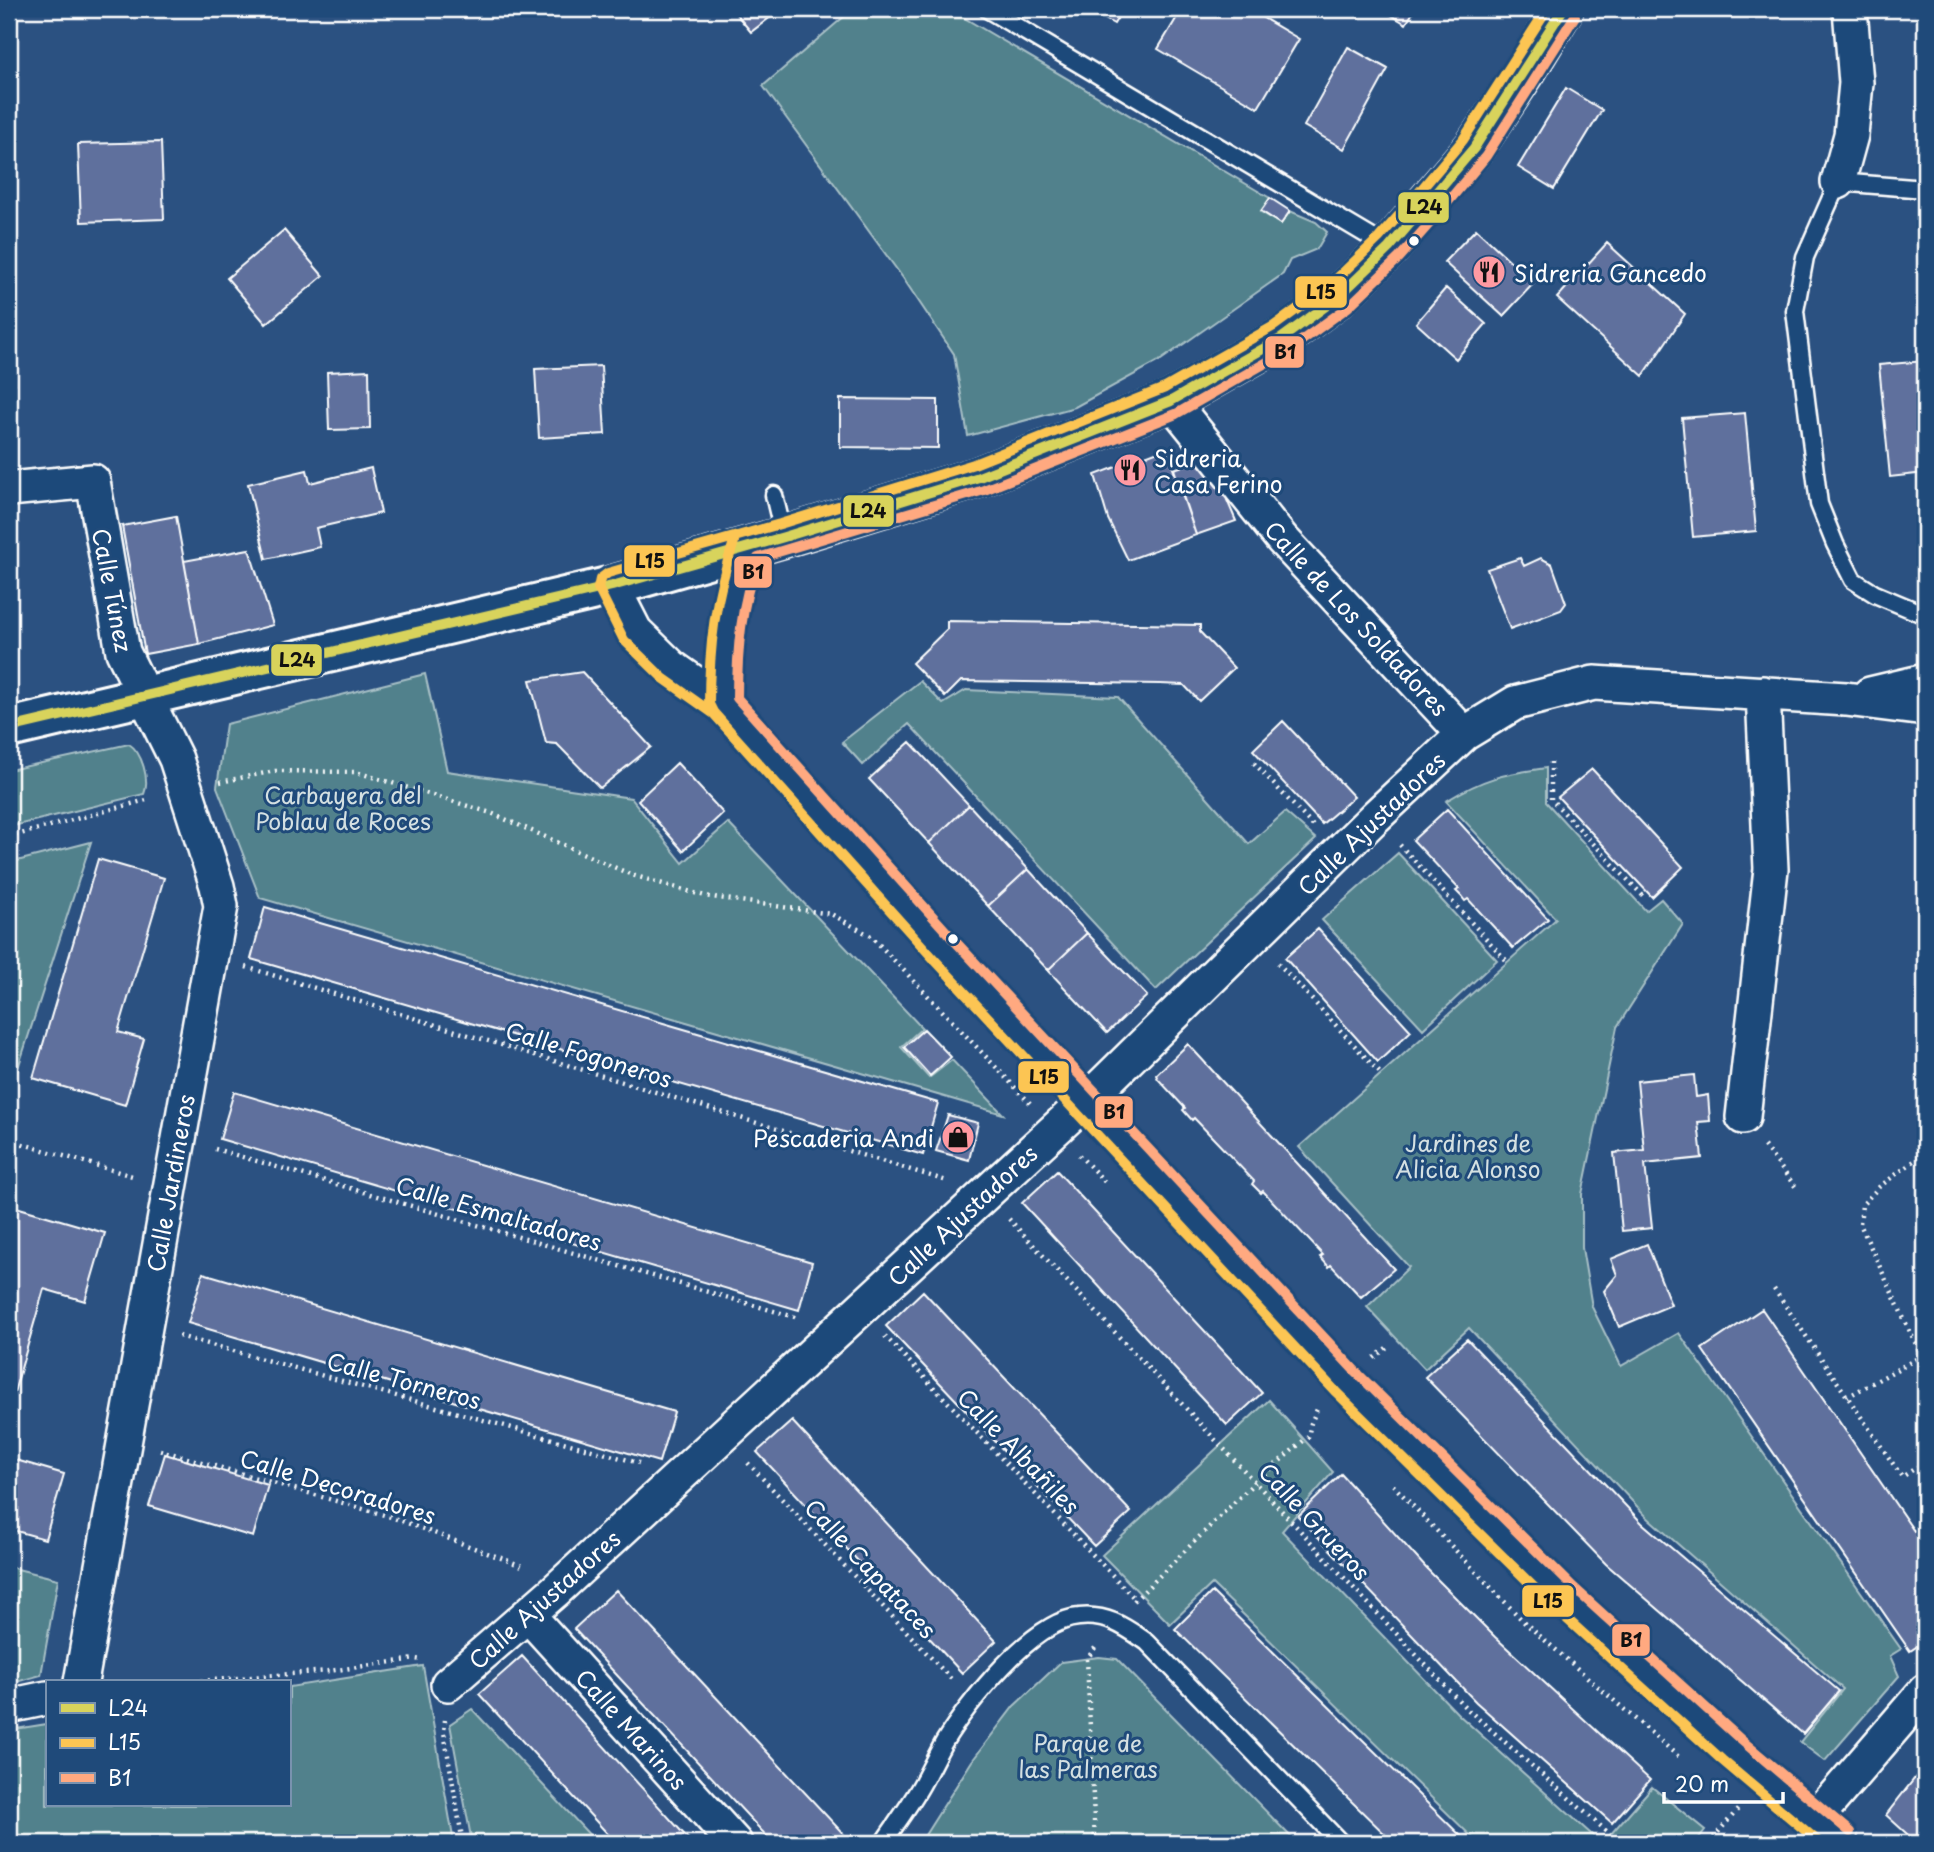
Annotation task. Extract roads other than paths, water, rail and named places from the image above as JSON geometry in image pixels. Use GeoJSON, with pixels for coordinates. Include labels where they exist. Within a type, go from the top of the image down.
{"type":"FeatureCollection","features":[{"type":"Feature","properties":{"kind":"street"},"geometry":{"type":"LineString","coordinates":[[9,728],[612,586],[979,477],[1171,401],[1282,338],[1338,298],[1389,248],[1474,148],[1563,9]]}},
{"type":"Feature","properties":{"kind":"street"},"geometry":{"type":"LineString","coordinates":[[1838,183],[1851,135],[1856,83],[1850,9]]}},
{"type":"Feature","properties":{"kind":"street","name":"Calle de Los Soldadores"},"geometry":{"type":"LineString","coordinates":[[1171,401],[1282,539],[1464,734]]}},
{"type":"Feature","properties":{"kind":"street","name":"Calle Túnez"},"geometry":{"type":"LineString","coordinates":[[9,489],[93,481],[123,653],[144,696]]}},
{"type":"Feature","properties":{"kind":"street"},"geometry":{"type":"LineString","coordinates":[[723,703],[728,612],[747,547]]}},
{"type":"Feature","properties":{"kind":"street"},"geometry":{"type":"LineString","coordinates":[[612,586],[635,631],[672,667],[723,703],[943,948],[1346,1382],[1563,1598],[1731,1750],[1841,1843]]}},
{"type":"Feature","properties":{"kind":"street"},"geometry":{"type":"LineString","coordinates":[[1846,699],[1925,681]]}},
{"type":"Feature","properties":{"kind":"street","name":"Calle Ajustadores"},"geometry":{"type":"LineString","coordinates":[[448,1684],[528,1615],[1086,1101],[1375,817],[1464,734],[1515,704],[1594,683],[1846,699]]}},
{"type":"Feature","properties":{"kind":"street"},"geometry":{"type":"LineString","coordinates":[[1743,1118],[1771,869],[1763,693]]}},
{"type":"Feature","properties":{"kind":"street","name":"Calle Jardineros"},"geometry":{"type":"LineString","coordinates":[[81,1680],[221,906],[176,759],[144,696]]}},
{"type":"Feature","properties":{"kind":"street"},"geometry":{"type":"LineString","coordinates":[[1846,699],[1925,709]]}},
{"type":"Feature","properties":{"kind":"street","name":"Calle Marinos"},"geometry":{"type":"LineString","coordinates":[[528,1615],[735,1843]]}},
{"type":"Feature","properties":{"kind":"street"},"geometry":{"type":"LineString","coordinates":[[1814,1820],[1925,1691]]}},
{"type":"Feature","properties":{"kind":"street"},"geometry":{"type":"LineString","coordinates":[[9,1706],[46,1698]]}},
{"type":"Feature","properties":{"kind":"lane"},"geometry":{"type":"LineString","coordinates":[[987,9],[1389,248]]}},
{"type":"Feature","properties":{"kind":"lane"},"geometry":{"type":"LineString","coordinates":[[1925,188],[1838,183],[1805,257],[1795,311],[1819,504],[1835,544],[1853,580],[1875,594],[1925,615]]}},
{"type":"Feature","properties":{"kind":"lane"},"geometry":{"type":"LineString","coordinates":[[774,495],[784,537]]}},
{"type":"Feature","properties":{"kind":"lane"},"geometry":{"type":"LineString","coordinates":[[883,1843],[919,1789],[945,1741],[973,1702],[1024,1645],[1056,1623],[1079,1617],[1115,1621],[1147,1642],[1341,1843]]}},
{"type":"Feature","properties":{"kind":"place","name":"Sidreria Gancedo"},"geometry":{"type":"Point","coordinates":[1489,272]}},
{"type":"Feature","properties":{"kind":"place","name":"Sidreria Casa Ferino"},"geometry":{"type":"Point","coordinates":[1130,470]}},
{"type":"Feature","properties":{"kind":"place","name":"Pescaderia Andi"},"geometry":{"type":"Point","coordinates":[958,1137]}},
{"type":"Feature","properties":{"kind":"park label","name":"Carbayera del Poblau de Roces"},"geometry":{"type":"Point","coordinates":[343,807]}},
{"type":"Feature","properties":{"kind":"park label","name":"Jardines de Alicia Alonso"},"geometry":{"type":"Point","coordinates":[1468,1155]}},
{"type":"Feature","properties":{"kind":"park label","name":"Parque de las Palmeras"},"geometry":{"type":"Point","coordinates":[1088,1755]}}]}
